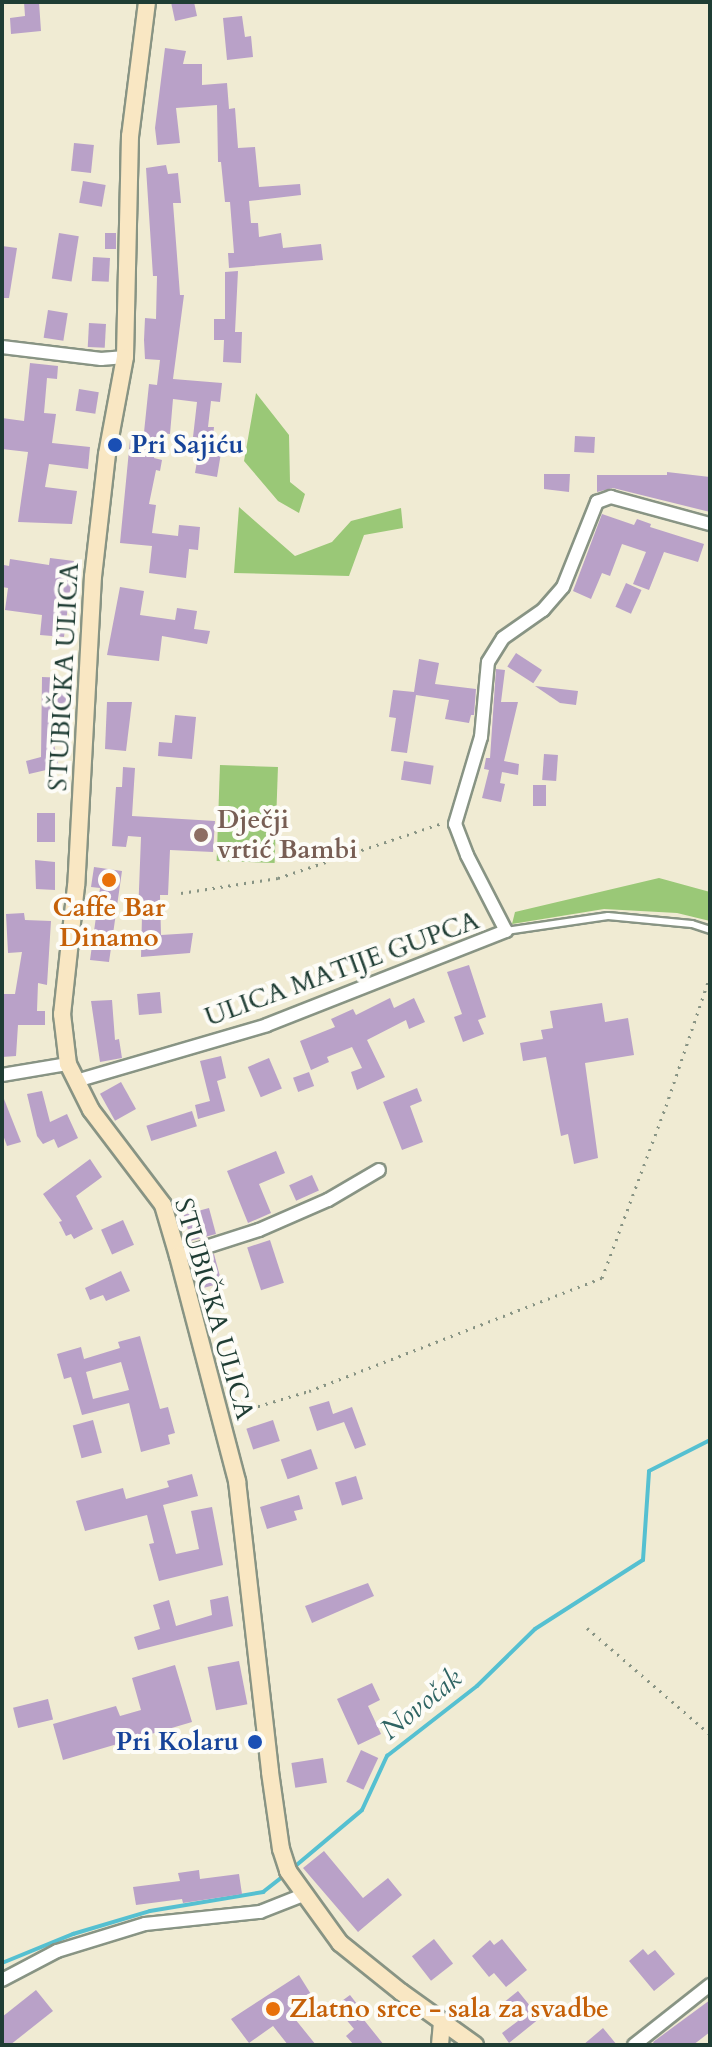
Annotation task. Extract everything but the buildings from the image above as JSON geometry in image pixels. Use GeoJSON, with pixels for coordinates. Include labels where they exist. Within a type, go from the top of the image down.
{"type":"FeatureCollection","features":[{"type":"Feature","properties":{"kind":"main road","name":"STUBIČKA ULICA"},"geometry":{"type":"LineString","coordinates":[[147,2],[130,136],[125,357],[107,454],[93,576],[76,886],[62,1014],[68,1064],[91,1110],[163,1205],[178,1256],[237,1481],[270,1772],[281,1849],[290,1875],[340,1943],[475,2045]]}},
{"type":"Feature","properties":{"kind":"main road"},"geometry":{"type":"LineString","coordinates":[[440,2045],[442,2022]]}},
{"type":"Feature","properties":{"kind":"street"},"geometry":{"type":"LineString","coordinates":[[2,347],[101,359],[125,357]]}},
{"type":"Feature","properties":{"kind":"street"},"geometry":{"type":"LineString","coordinates":[[455,824],[481,737],[488,662],[503,638],[543,610],[563,587],[597,502],[611,497],[710,524]]}},
{"type":"Feature","properties":{"kind":"street","name":"ULICA MATIJE GUPCA"},"geometry":{"type":"LineString","coordinates":[[76,1081],[267,1025],[506,931],[467,855],[455,824]]}},
{"type":"Feature","properties":{"kind":"street"},"geometry":{"type":"LineString","coordinates":[[2,1075],[68,1064]]}},
{"type":"Feature","properties":{"kind":"street"},"geometry":{"type":"LineString","coordinates":[[178,1256],[259,1230],[314,1206],[379,1170]]}},
{"type":"Feature","properties":{"kind":"street"},"geometry":{"type":"LineString","coordinates":[[2,1980],[57,1951],[145,1924],[260,1912],[303,1895]]}},
{"type":"Feature","properties":{"kind":"street"},"geometry":{"type":"LineString","coordinates":[[634,2045],[710,1985]]}},
{"type":"Feature","properties":{"kind":"lane"},"geometry":{"type":"LineString","coordinates":[[506,931],[608,916],[692,924],[710,930]]}},
{"type":"Feature","properties":{"kind":"path"},"geometry":{"type":"LineString","coordinates":[[181,893],[278,878],[437,822],[455,824]]}},
{"type":"Feature","properties":{"kind":"path"},"geometry":{"type":"LineString","coordinates":[[219,1417],[309,1391],[602,1278],[710,976]]}},
{"type":"Feature","properties":{"kind":"path"},"geometry":{"type":"LineString","coordinates":[[587,1628],[710,1734]]}},
{"type":"Feature","properties":{"kind":"green space"},"geometry":{"type":"Polygon","coordinates":[[[256,393],[289,435],[290,482],[305,494],[299,513],[278,501],[244,461],[256,393]]]}},
{"type":"Feature","properties":{"kind":"green space"},"geometry":{"type":"Polygon","coordinates":[[[239,507],[295,556],[332,542],[351,521],[401,508],[403,528],[364,535],[349,576],[234,573],[239,507]]]}},
{"type":"Feature","properties":{"kind":"green space"},"geometry":{"type":"Polygon","coordinates":[[[220,765],[278,767],[275,863],[217,861],[220,765]]]}},
{"type":"Feature","properties":{"kind":"green space"},"geometry":{"type":"Polygon","coordinates":[[[659,878],[710,892],[710,921],[677,913],[604,909],[512,924],[515,912],[659,878]]]}},
{"type":"Feature","properties":{"kind":"waterway","name":"Novočak"},"geometry":{"type":"LineString","coordinates":[[293,1868],[362,1810],[387,1756],[477,1686],[535,1629],[643,1560],[649,1471],[710,1440]]}},
{"type":"Feature","properties":{"kind":"waterway","name":"Novočak"},"geometry":{"type":"LineString","coordinates":[[2,1963],[73,1934],[150,1911],[263,1892],[287,1873]]}},
{"type":"Feature","properties":{"kind":"place","name":"Pri Sajiću"},"geometry":{"type":"Point","coordinates":[115,445]}},
{"type":"Feature","properties":{"kind":"place","name":"Dječji vrtić Bambi"},"geometry":{"type":"Point","coordinates":[201,835]}},
{"type":"Feature","properties":{"kind":"place","name":"Caffe Bar Dinamo"},"geometry":{"type":"Point","coordinates":[109,880]}},
{"type":"Feature","properties":{"kind":"place","name":"Pri Kolaru"},"geometry":{"type":"Point","coordinates":[255,1742]}},
{"type":"Feature","properties":{"kind":"place","name":"Zlatno srce - sala za svadbe"},"geometry":{"type":"Point","coordinates":[273,2009]}}]}
